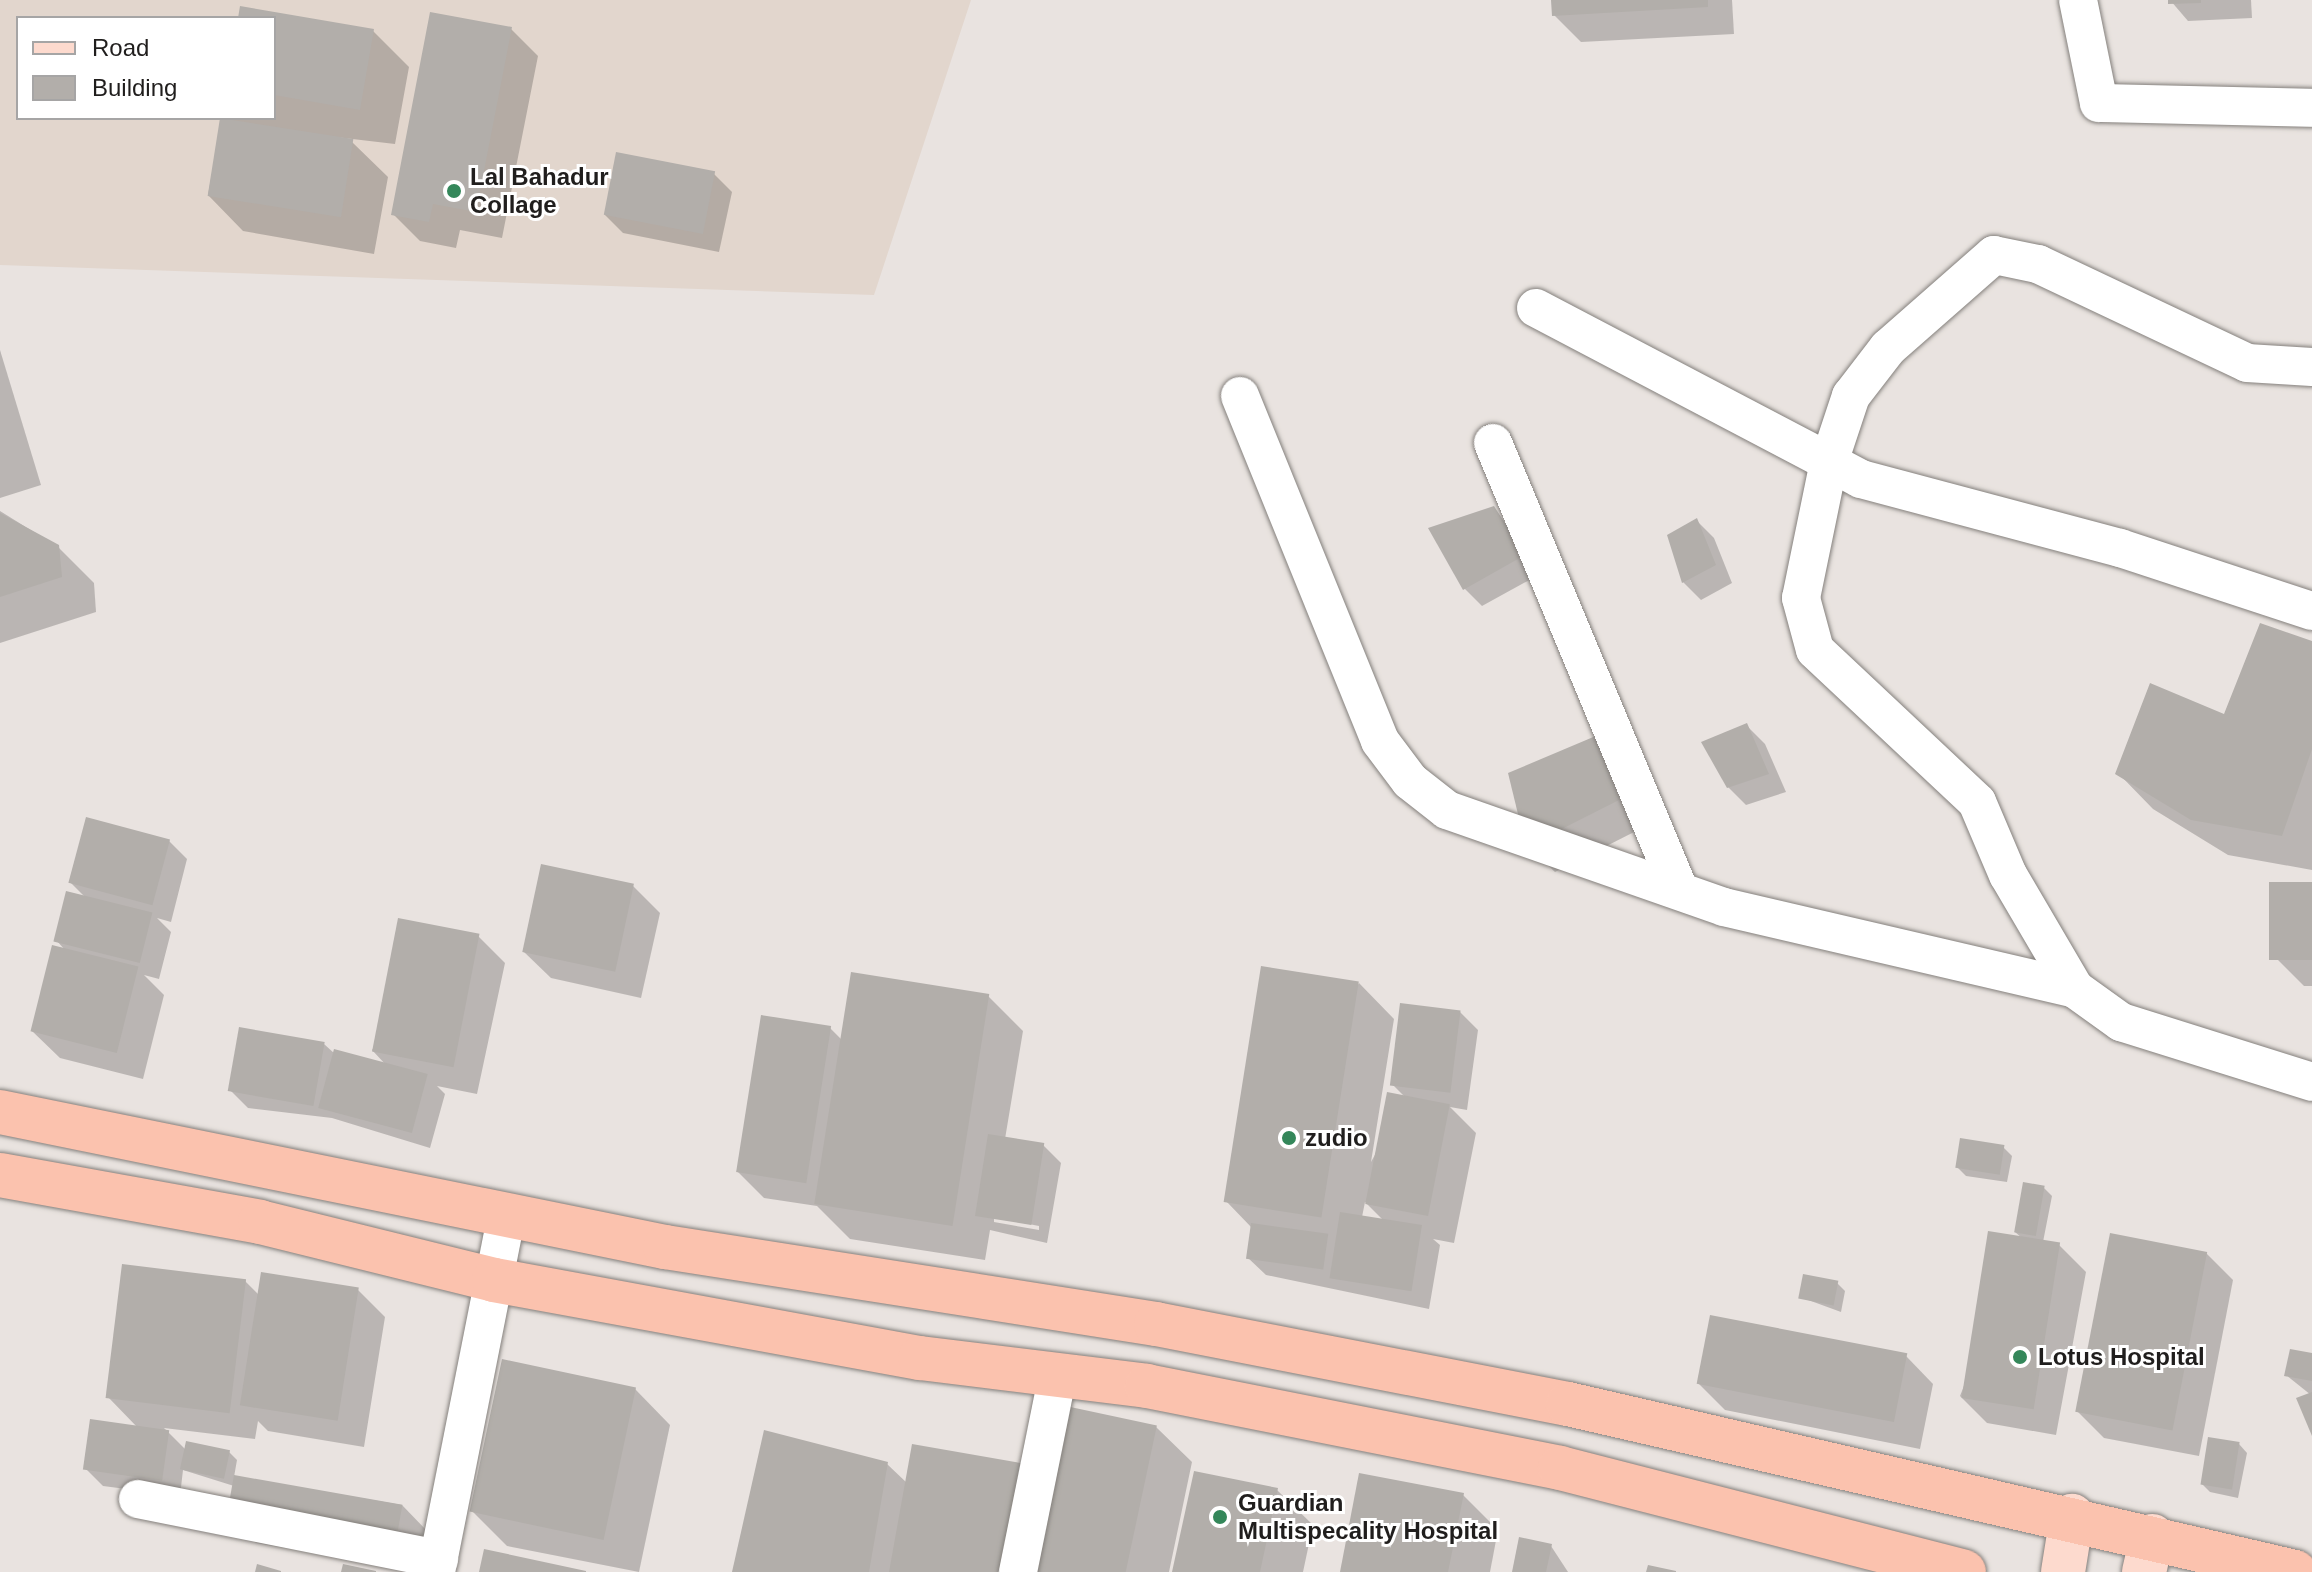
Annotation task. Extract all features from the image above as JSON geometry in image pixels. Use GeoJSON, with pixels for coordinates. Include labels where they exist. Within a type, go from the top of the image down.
{"type":"FeatureCollection","features":[{"type":"Feature","properties":{"kind":"highway"},"geometry":{"type":"LineString","coordinates":[[0,1112],[665,1247],[1171,1327],[1583,1408],[2072,1516],[2148,1554],[2295,1572]]}},
{"type":"Feature","properties":{"kind":"highway"},"geometry":{"type":"LineString","coordinates":[[0,1175],[260,1222],[494,1280],[1057,1378],[1147,1386],[1560,1468],[1964,1572]]}},
{"type":"Feature","properties":{"kind":"main road"},"geometry":{"type":"LineString","coordinates":[[2063,1572],[2072,1516]]}},
{"type":"Feature","properties":{"kind":"street"},"geometry":{"type":"LineString","coordinates":[[2078,0],[2099,103],[2312,108]]}},
{"type":"Feature","properties":{"kind":"street"},"geometry":{"type":"LineString","coordinates":[[2075,989],[2008,875],[1977,802],[1815,650],[1801,598],[1829,462],[1851,396],[1888,348],[1994,255],[2038,264],[2247,363],[2312,367]]}},
{"type":"Feature","properties":{"kind":"street"},"geometry":{"type":"LineString","coordinates":[[1536,308],[1861,479],[2120,548],[2312,611]]}},
{"type":"Feature","properties":{"kind":"street"},"geometry":{"type":"LineString","coordinates":[[1240,396],[1380,741],[1410,781],[1447,810],[1724,907],[2075,989],[2121,1022],[2312,1082]]}},
{"type":"Feature","properties":{"kind":"street"},"geometry":{"type":"LineString","coordinates":[[1493,443],[1679,890]]}},
{"type":"Feature","properties":{"kind":"street"},"geometry":{"type":"LineString","coordinates":[[138,1499],[438,1565],[507,1215]]}},
{"type":"Feature","properties":{"kind":"street"},"geometry":{"type":"LineString","coordinates":[[1018,1572],[1057,1378]]}},
{"type":"Feature","properties":{"kind":"shaded area","name":"Lal Bahadur Collage"},"geometry":{"type":"Polygon","coordinates":[[[0,0],[971,0],[874,295],[0,265],[0,0]]]}},
{"type":"Feature","properties":{"kind":"building"},"geometry":{"type":"Polygon","coordinates":[[[1551,0],[1708,0],[1708,7],[1552,16],[1551,0]]]}},
{"type":"Feature","properties":{"kind":"building"},"geometry":{"type":"Polygon","coordinates":[[[2168,0],[2201,0],[2201,3],[2168,4],[2168,0]]]}},
{"type":"Feature","properties":{"kind":"building"},"geometry":{"type":"Polygon","coordinates":[[[240,6],[374,29],[360,110],[276,95],[276,16],[238,16],[240,6]]]}},
{"type":"Feature","properties":{"kind":"building"},"geometry":{"type":"Polygon","coordinates":[[[430,12],[512,27],[476,212],[433,204],[429,222],[391,215],[430,12]]]}},
{"type":"Feature","properties":{"kind":"building"},"geometry":{"type":"Polygon","coordinates":[[[220,120],[353,139],[341,217],[208,196],[220,120]]]}},
{"type":"Feature","properties":{"kind":"building"},"geometry":{"type":"Polygon","coordinates":[[[616,152],[715,171],[703,234],[604,215],[616,152]]]}},
{"type":"Feature","properties":{"kind":"building"},"geometry":{"type":"Polygon","coordinates":[[[1494,506],[1525,555],[1463,590],[1428,528],[1494,506]]]}},
{"type":"Feature","properties":{"kind":"building"},"geometry":{"type":"Polygon","coordinates":[[[0,513],[59,545],[62,577],[0,597],[0,513]]]}},
{"type":"Feature","properties":{"kind":"building"},"geometry":{"type":"Polygon","coordinates":[[[1697,518],[1716,565],[1682,583],[1667,535],[1697,518]]]}},
{"type":"Feature","properties":{"kind":"building"},"geometry":{"type":"Polygon","coordinates":[[[2260,623],[2312,641],[2312,749],[2282,836],[2191,820],[2115,774],[2150,683],[2224,714],[2260,623]]]}},
{"type":"Feature","properties":{"kind":"building"},"geometry":{"type":"Polygon","coordinates":[[[1747,723],[1769,774],[1727,788],[1701,742],[1747,723]]]}},
{"type":"Feature","properties":{"kind":"building"},"geometry":{"type":"Polygon","coordinates":[[[1598,735],[1621,799],[1526,847],[1508,773],[1598,735]]]}},
{"type":"Feature","properties":{"kind":"building"},"geometry":{"type":"Polygon","coordinates":[[[86,817],[170,840],[152,905],[68,883],[86,817]]]}},
{"type":"Feature","properties":{"kind":"building"},"geometry":{"type":"Polygon","coordinates":[[[541,864],[634,884],[615,972],[522,952],[541,864]]]}},
{"type":"Feature","properties":{"kind":"building"},"geometry":{"type":"Polygon","coordinates":[[[2269,882],[2312,882],[2312,960],[2269,960],[2269,882]]]}},
{"type":"Feature","properties":{"kind":"building"},"geometry":{"type":"Polygon","coordinates":[[[66,891],[152,913],[140,963],[53,941],[66,891]]]}},
{"type":"Feature","properties":{"kind":"building"},"geometry":{"type":"Polygon","coordinates":[[[398,918],[479,934],[454,1067],[372,1052],[398,918]]]}},
{"type":"Feature","properties":{"kind":"building"},"geometry":{"type":"Polygon","coordinates":[[[52,945],[138,967],[117,1053],[30,1031],[52,945]]]}},
{"type":"Feature","properties":{"kind":"building"},"geometry":{"type":"Polygon","coordinates":[[[1261,966],[1359,981],[1321,1218],[1224,1202],[1261,966]]]}},
{"type":"Feature","properties":{"kind":"building"},"geometry":{"type":"Polygon","coordinates":[[[851,972],[989,994],[953,1226],[814,1204],[851,972]]]}},
{"type":"Feature","properties":{"kind":"building"},"geometry":{"type":"Polygon","coordinates":[[[1400,1003],[1461,1010],[1450,1093],[1390,1085],[1400,1003]]]}},
{"type":"Feature","properties":{"kind":"building"},"geometry":{"type":"Polygon","coordinates":[[[761,1015],[831,1026],[806,1183],[736,1172],[761,1015]]]}},
{"type":"Feature","properties":{"kind":"building"},"geometry":{"type":"Polygon","coordinates":[[[239,1027],[325,1042],[313,1106],[228,1091],[239,1027]]]}},
{"type":"Feature","properties":{"kind":"building"},"geometry":{"type":"Polygon","coordinates":[[[334,1049],[428,1074],[412,1133],[318,1108],[334,1049]]]}},
{"type":"Feature","properties":{"kind":"building"},"geometry":{"type":"Polygon","coordinates":[[[1387,1092],[1450,1104],[1428,1216],[1365,1204],[1387,1092]]]}},
{"type":"Feature","properties":{"kind":"building"},"geometry":{"type":"Polygon","coordinates":[[[988,1134],[1044,1143],[1031,1225],[975,1216],[988,1134]]]}},
{"type":"Feature","properties":{"kind":"building"},"geometry":{"type":"Polygon","coordinates":[[[1960,1138],[2004,1145],[2000,1175],[1955,1168],[1960,1138]]]}},
{"type":"Feature","properties":{"kind":"building"},"geometry":{"type":"Polygon","coordinates":[[[2023,1182],[2045,1186],[2036,1236],[2014,1232],[2023,1182]]]}},
{"type":"Feature","properties":{"kind":"building"},"geometry":{"type":"Polygon","coordinates":[[[1340,1212],[1422,1225],[1411,1291],[1330,1278],[1340,1212]]]}},
{"type":"Feature","properties":{"kind":"building"},"geometry":{"type":"Polygon","coordinates":[[[1251,1223],[1328,1234],[1323,1270],[1246,1259],[1251,1223]]]}},
{"type":"Feature","properties":{"kind":"building"},"geometry":{"type":"Polygon","coordinates":[[[1988,1231],[2060,1242],[2034,1409],[1962,1398],[1988,1231]]]}},
{"type":"Feature","properties":{"kind":"building"},"geometry":{"type":"Polygon","coordinates":[[[2110,1233],[2207,1252],[2172,1431],[2075,1412],[2110,1233]]]}},
{"type":"Feature","properties":{"kind":"building"},"geometry":{"type":"Polygon","coordinates":[[[122,1264],[246,1279],[230,1413],[106,1398],[122,1264]]]}},
{"type":"Feature","properties":{"kind":"building"},"geometry":{"type":"Polygon","coordinates":[[[261,1272],[359,1287],[338,1421],[240,1405],[261,1272]]]}},
{"type":"Feature","properties":{"kind":"building"},"geometry":{"type":"Polygon","coordinates":[[[1803,1274],[1838,1281],[1834,1305],[1798,1299],[1803,1274]]]}},
{"type":"Feature","properties":{"kind":"building"},"geometry":{"type":"Polygon","coordinates":[[[1710,1315],[1907,1353],[1894,1422],[1697,1384],[1710,1315]]]}},
{"type":"Feature","properties":{"kind":"building"},"geometry":{"type":"Polygon","coordinates":[[[2290,1349],[2312,1353],[2312,1381],[2284,1376],[2290,1349]]]}},
{"type":"Feature","properties":{"kind":"building"},"geometry":{"type":"Polygon","coordinates":[[[502,1359],[636,1387],[604,1540],[470,1512],[502,1359]]]}},
{"type":"Feature","properties":{"kind":"building"},"geometry":{"type":"Polygon","coordinates":[[[2312,1392],[2312,1436],[2296,1398],[2312,1392]]]}},
{"type":"Feature","properties":{"kind":"building"},"geometry":{"type":"Polygon","coordinates":[[[1061,1405],[1157,1425],[1126,1572],[1026,1572],[1061,1405]]]}},
{"type":"Feature","properties":{"kind":"building"},"geometry":{"type":"Polygon","coordinates":[[[90,1419],[169,1430],[162,1481],[83,1470],[90,1419]]]}},
{"type":"Feature","properties":{"kind":"building"},"geometry":{"type":"Polygon","coordinates":[[[764,1430],[888,1462],[869,1572],[732,1572],[764,1430]]]}},
{"type":"Feature","properties":{"kind":"building"},"geometry":{"type":"Polygon","coordinates":[[[2208,1437],[2240,1442],[2232,1489],[2200,1484],[2208,1437]]]}},
{"type":"Feature","properties":{"kind":"building"},"geometry":{"type":"Polygon","coordinates":[[[186,1441],[230,1450],[224,1479],[180,1469],[186,1441]]]}},
{"type":"Feature","properties":{"kind":"building"},"geometry":{"type":"Polygon","coordinates":[[[912,1444],[1032,1465],[1012,1572],[889,1572],[912,1444]]]}},
{"type":"Feature","properties":{"kind":"building"},"geometry":{"type":"Polygon","coordinates":[[[1194,1471],[1278,1488],[1260,1572],[1172,1572],[1194,1471]]]}},
{"type":"Feature","properties":{"kind":"building"},"geometry":{"type":"Polygon","coordinates":[[[1359,1473],[1464,1493],[1448,1572],[1340,1572],[1359,1473]]]}},
{"type":"Feature","properties":{"kind":"building"},"geometry":{"type":"Polygon","coordinates":[[[234,1475],[402,1505],[395,1547],[227,1517],[234,1475]]]}},
{"type":"Feature","properties":{"kind":"building"},"geometry":{"type":"Polygon","coordinates":[[[1519,1537],[1552,1544],[1546,1572],[1512,1572],[1519,1537]]]}},
{"type":"Feature","properties":{"kind":"building"},"geometry":{"type":"Polygon","coordinates":[[[484,1549],[586,1571],[586,1572],[479,1572],[484,1549]]]}},
{"type":"Feature","properties":{"kind":"building"},"geometry":{"type":"Polygon","coordinates":[[[257,1564],[281,1571],[281,1572],[255,1572],[257,1564]]]}},
{"type":"Feature","properties":{"kind":"building"},"geometry":{"type":"Polygon","coordinates":[[[343,1564],[376,1571],[376,1572],[341,1572],[343,1564]]]}},
{"type":"Feature","properties":{"kind":"building"},"geometry":{"type":"Polygon","coordinates":[[[1648,1565],[1676,1571],[1676,1572],[1646,1572],[1648,1565]]]}},
{"type":"Feature","properties":{"kind":"place","name":"Lal Bahadur Collage"},"geometry":{"type":"Point","coordinates":[454,191]}},
{"type":"Feature","properties":{"kind":"place","name":"zudio"},"geometry":{"type":"Point","coordinates":[1289,1138]}},
{"type":"Feature","properties":{"kind":"place","name":"Lotus Hospital"},"geometry":{"type":"Point","coordinates":[2020,1357]}},
{"type":"Feature","properties":{"kind":"place","name":"Guardian Multispecality Hospital"},"geometry":{"type":"Point","coordinates":[1220,1517]}}]}
